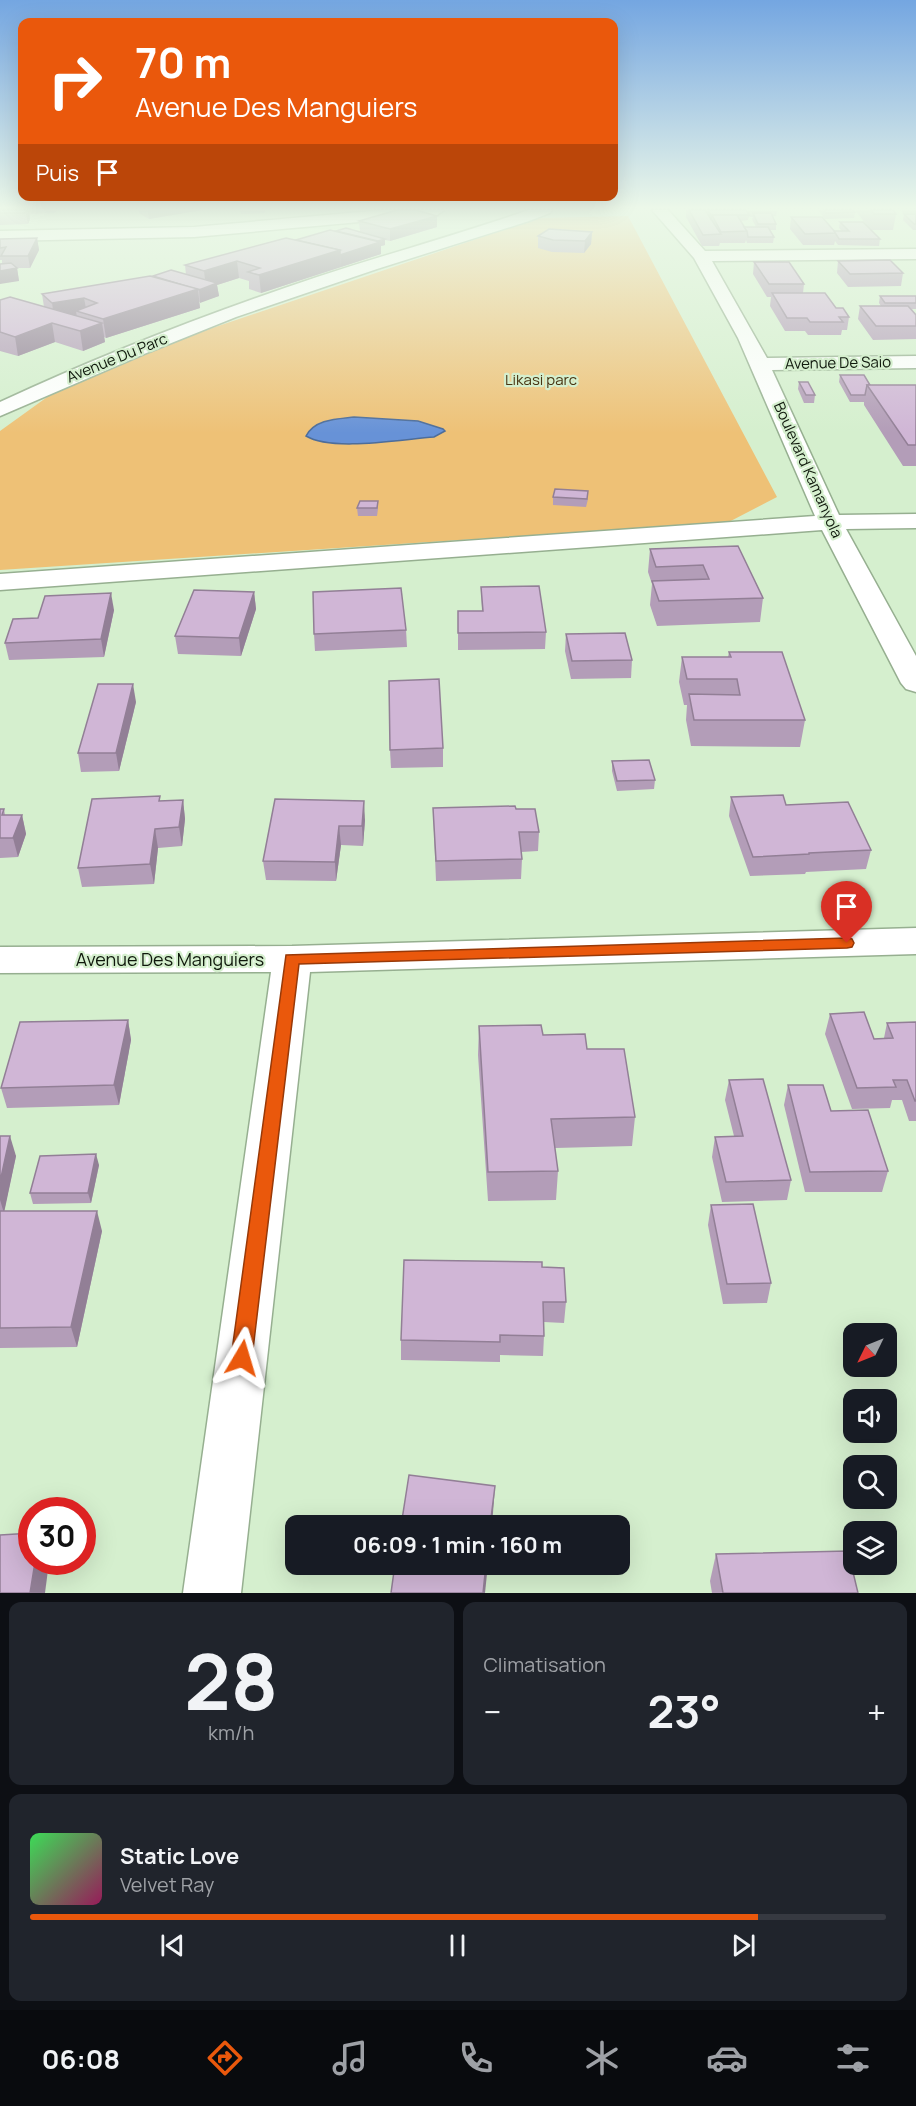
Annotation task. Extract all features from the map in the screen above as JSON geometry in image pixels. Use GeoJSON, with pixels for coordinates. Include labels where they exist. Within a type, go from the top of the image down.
{"type":"FeatureCollection","features":[{"type":"Feature","properties":{"kind":"street","name":"Avenue Du Parc"},"geometry":{"type":"LineString","coordinates":[[0,410],[86,369],[205,323],[316,284]]}},
{"type":"Feature","properties":{"kind":"street","name":"Boulevard Kamanyola"},"geometry":{"type":"LineString","coordinates":[[716,284],[760,364],[830,522],[916,683]]}},
{"type":"Feature","properties":{"kind":"street","name":"Avenue De Saio"},"geometry":{"type":"LineString","coordinates":[[760,364],[916,362]]}},
{"type":"Feature","properties":{"kind":"street"},"geometry":{"type":"LineString","coordinates":[[0,582],[830,522],[916,521]]}},
{"type":"Feature","properties":{"kind":"street","name":"Avenue Des Manguiers"},"geometry":{"type":"LineString","coordinates":[[0,960],[292,959],[916,941]]}},
{"type":"Feature","properties":{"kind":"street"},"geometry":{"type":"LineString","coordinates":[[212,1593],[292,959]]}},
{"type":"Feature","properties":{"kind":"green space","name":"Likasi parc"},"geometry":{"type":"Polygon","coordinates":[[[342,284],[664,284],[777,497],[723,525],[0,570],[0,431],[82,372],[342,284]]]}},
{"type":"Feature","properties":{"kind":"water"},"geometry":{"type":"Polygon","coordinates":[[[354,417],[418,421],[445,431],[434,437],[350,444],[318,441],[306,436],[310,430],[321,423],[354,417]]]}},
{"type":"Feature","properties":{"kind":"building"},"geometry":{"type":"Polygon","coordinates":[[[100,284],[181,284],[198,289],[103,319],[76,311],[97,303],[84,298],[52,303],[42,294],[100,284]]]}},
{"type":"Feature","properties":{"kind":"building"},"geometry":{"type":"Polygon","coordinates":[[[180,284],[214,284],[199,290],[180,284]]]}},
{"type":"Feature","properties":{"kind":"building"},"geometry":{"type":"Polygon","coordinates":[[[772,293],[825,293],[836,308],[843,308],[849,317],[839,317],[843,322],[810,322],[807,318],[787,318],[772,293]]]}},
{"type":"Feature","properties":{"kind":"building"},"geometry":{"type":"Polygon","coordinates":[[[880,296],[916,296],[916,303],[885,303],[880,296]]]}},
{"type":"Feature","properties":{"kind":"building"},"geometry":{"type":"Polygon","coordinates":[[[10,297],[102,323],[80,331],[52,323],[15,337],[0,332],[0,300],[10,297]]]}},
{"type":"Feature","properties":{"kind":"building"},"geometry":{"type":"Polygon","coordinates":[[[860,306],[908,306],[916,315],[916,326],[876,326],[860,306]]]}},
{"type":"Feature","properties":{"kind":"building"},"geometry":{"type":"Polygon","coordinates":[[[840,375],[864,375],[870,385],[867,385],[865,395],[851,395],[840,375]]]}},
{"type":"Feature","properties":{"kind":"building"},"geometry":{"type":"Polygon","coordinates":[[[799,382],[808,382],[815,395],[806,395],[799,382]]]}},
{"type":"Feature","properties":{"kind":"building"},"geometry":{"type":"Polygon","coordinates":[[[867,385],[916,385],[916,445],[908,445],[867,385]]]}},
{"type":"Feature","properties":{"kind":"building"},"geometry":{"type":"Polygon","coordinates":[[[555,489],[588,491],[587,499],[553,497],[555,489]]]}},
{"type":"Feature","properties":{"kind":"building"},"geometry":{"type":"Polygon","coordinates":[[[360,501],[378,501],[377,508],[357,508],[360,501]]]}},
{"type":"Feature","properties":{"kind":"building"},"geometry":{"type":"Polygon","coordinates":[[[738,546],[763,598],[659,601],[652,581],[709,579],[703,565],[656,567],[650,549],[738,546]]]}},
{"type":"Feature","properties":{"kind":"building"},"geometry":{"type":"Polygon","coordinates":[[[539,586],[546,632],[458,633],[458,611],[483,611],[481,587],[539,586]]]}},
{"type":"Feature","properties":{"kind":"building"},"geometry":{"type":"Polygon","coordinates":[[[401,588],[406,630],[314,634],[313,592],[401,588]]]}},
{"type":"Feature","properties":{"kind":"building"},"geometry":{"type":"Polygon","coordinates":[[[194,590],[254,592],[239,638],[175,636],[194,590]]]}},
{"type":"Feature","properties":{"kind":"building"},"geometry":{"type":"Polygon","coordinates":[[[111,593],[101,639],[5,643],[13,619],[38,618],[45,596],[111,593]]]}},
{"type":"Feature","properties":{"kind":"building"},"geometry":{"type":"Polygon","coordinates":[[[625,633],[632,660],[572,661],[566,634],[625,633]]]}},
{"type":"Feature","properties":{"kind":"building"},"geometry":{"type":"Polygon","coordinates":[[[729,652],[782,652],[805,720],[694,720],[689,694],[740,695],[737,679],[687,679],[682,657],[731,657],[729,652]]]}},
{"type":"Feature","properties":{"kind":"building"},"geometry":{"type":"Polygon","coordinates":[[[439,679],[443,748],[390,750],[389,681],[439,679]]]}},
{"type":"Feature","properties":{"kind":"building"},"geometry":{"type":"Polygon","coordinates":[[[98,684],[133,684],[116,753],[78,753],[98,684]]]}},
{"type":"Feature","properties":{"kind":"building"},"geometry":{"type":"Polygon","coordinates":[[[649,760],[655,780],[617,781],[612,761],[649,760]]]}},
{"type":"Feature","properties":{"kind":"building"},"geometry":{"type":"Polygon","coordinates":[[[783,795],[786,805],[848,802],[871,850],[753,857],[731,797],[783,795]]]}},
{"type":"Feature","properties":{"kind":"building"},"geometry":{"type":"Polygon","coordinates":[[[160,796],[159,801],[183,800],[179,827],[155,829],[150,864],[78,868],[92,799],[160,796]]]}},
{"type":"Feature","properties":{"kind":"building"},"geometry":{"type":"Polygon","coordinates":[[[275,799],[364,801],[362,826],[339,826],[335,862],[263,861],[275,799]]]}},
{"type":"Feature","properties":{"kind":"building"},"geometry":{"type":"Polygon","coordinates":[[[515,806],[516,809],[535,809],[539,832],[519,832],[522,859],[436,861],[433,808],[515,806]]]}},
{"type":"Feature","properties":{"kind":"building"},"geometry":{"type":"Polygon","coordinates":[[[0,809],[4,809],[2,815],[22,815],[13,838],[0,838],[0,809]]]}},
{"type":"Feature","properties":{"kind":"building"},"geometry":{"type":"Polygon","coordinates":[[[864,1012],[874,1039],[893,1038],[887,1023],[916,1022],[916,1101],[907,1080],[893,1080],[896,1087],[857,1088],[830,1014],[864,1012]]]}},
{"type":"Feature","properties":{"kind":"building"},"geometry":{"type":"Polygon","coordinates":[[[128,1020],[114,1085],[1,1088],[20,1022],[128,1020]]]}},
{"type":"Feature","properties":{"kind":"building"},"geometry":{"type":"Polygon","coordinates":[[[541,1025],[543,1035],[585,1034],[587,1049],[624,1049],[635,1117],[551,1119],[558,1171],[488,1172],[479,1026],[541,1025]]]}},
{"type":"Feature","properties":{"kind":"building"},"geometry":{"type":"Polygon","coordinates":[[[763,1079],[791,1180],[726,1182],[715,1137],[743,1136],[729,1080],[763,1079]]]}},
{"type":"Feature","properties":{"kind":"building"},"geometry":{"type":"Polygon","coordinates":[[[788,1085],[823,1085],[831,1111],[868,1110],[888,1171],[810,1172],[788,1085]]]}},
{"type":"Feature","properties":{"kind":"building"},"geometry":{"type":"Polygon","coordinates":[[[0,1136],[10,1136],[0,1182],[0,1136]]]}},
{"type":"Feature","properties":{"kind":"building"},"geometry":{"type":"Polygon","coordinates":[[[96,1154],[88,1193],[30,1193],[40,1156],[96,1154]]]}},
{"type":"Feature","properties":{"kind":"building"},"geometry":{"type":"Polygon","coordinates":[[[753,1204],[771,1283],[727,1284],[711,1205],[753,1204]]]}},
{"type":"Feature","properties":{"kind":"building"},"geometry":{"type":"Polygon","coordinates":[[[0,1211],[97,1211],[71,1327],[0,1328],[0,1211]]]}},
{"type":"Feature","properties":{"kind":"building"},"geometry":{"type":"Polygon","coordinates":[[[404,1260],[542,1262],[542,1267],[564,1268],[566,1302],[543,1302],[544,1336],[500,1335],[500,1342],[401,1340],[404,1260]]]}},
{"type":"Feature","properties":{"kind":"building"},"geometry":{"type":"Polygon","coordinates":[[[409,1475],[495,1486],[491,1515],[403,1515],[409,1475]]]}},
{"type":"Feature","properties":{"kind":"building"},"geometry":{"type":"Polygon","coordinates":[[[18,1534],[18,1575],[33,1575],[30,1593],[0,1593],[0,1535],[18,1534]]]}},
{"type":"Feature","properties":{"kind":"building"},"geometry":{"type":"Polygon","coordinates":[[[843,1551],[843,1575],[854,1575],[858,1593],[723,1593],[716,1554],[843,1551]]]}},
{"type":"Feature","properties":{"kind":"building"},"geometry":{"type":"Polygon","coordinates":[[[393,1575],[485,1575],[483,1593],[391,1593],[393,1575]]]}},
{"type":"Feature","properties":{"kind":"route"},"geometry":{"type":"LineString","coordinates":[[242,1358],[292,959],[847,943]]}}]}
